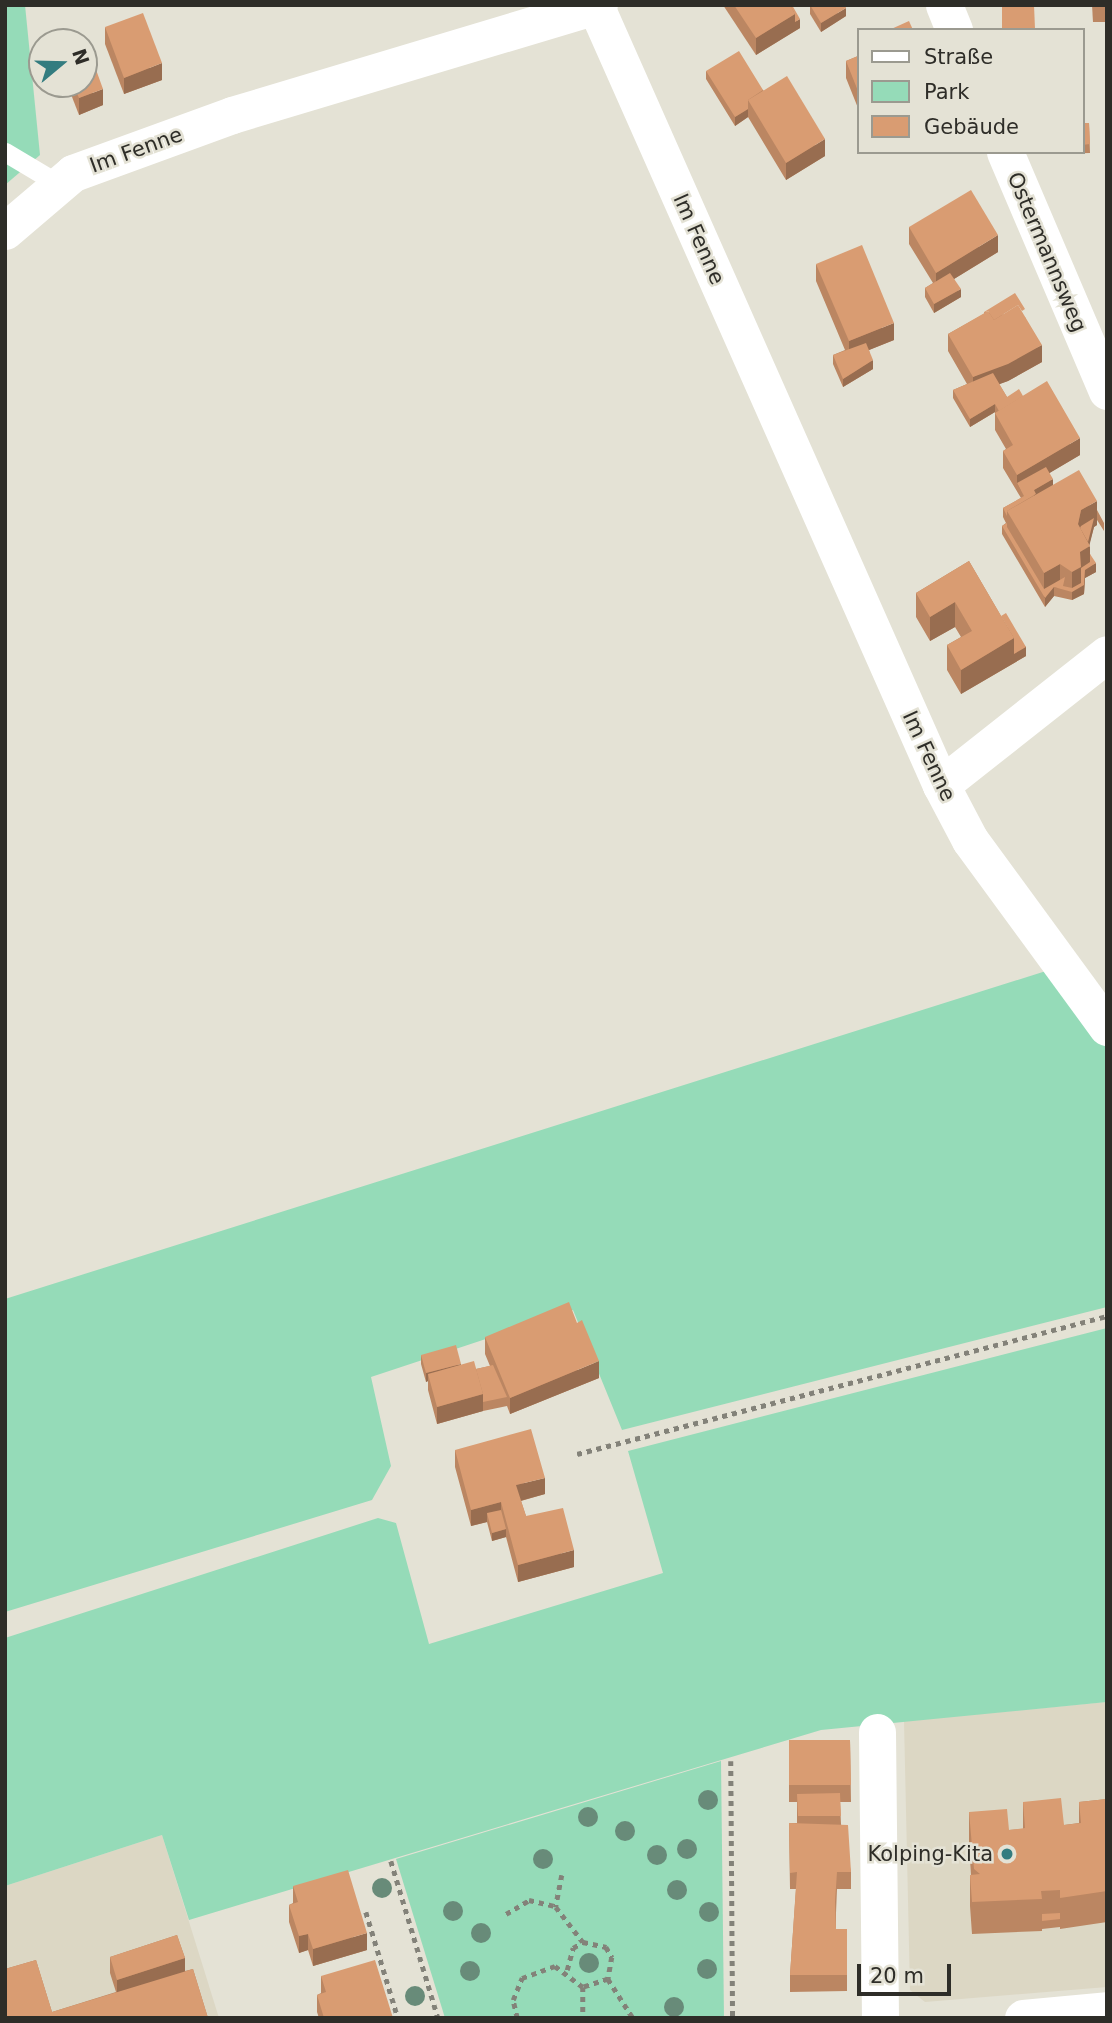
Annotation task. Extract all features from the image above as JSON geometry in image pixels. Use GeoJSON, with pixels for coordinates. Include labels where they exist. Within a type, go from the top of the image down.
{"type":"FeatureCollection","features":[{"type":"Feature","properties":{"kind":"street"},"geometry":{"type":"LineString","coordinates":[[944,5],[953,28]]}},
{"type":"Feature","properties":{"kind":"street","name":"Im Fenne"},"geometry":{"type":"LineString","coordinates":[[5,231],[57,183],[232,116],[598,6],[941,785],[970,840],[1107,1027]]}},
{"type":"Feature","properties":{"kind":"street","name":"Ostermannsweg"},"geometry":{"type":"LineString","coordinates":[[1006,154],[1107,391]]}},
{"type":"Feature","properties":{"kind":"street"},"geometry":{"type":"LineString","coordinates":[[941,785],[1107,654]]}},
{"type":"Feature","properties":{"kind":"street"},"geometry":{"type":"LineString","coordinates":[[877,1732],[880,2018]]}},
{"type":"Feature","properties":{"kind":"street"},"geometry":{"type":"LineString","coordinates":[[1023,2018],[1107,2010]]}},
{"type":"Feature","properties":{"kind":"lane"},"geometry":{"type":"LineString","coordinates":[[5,152],[57,183]]}},
{"type":"Feature","properties":{"kind":"path"},"geometry":{"type":"LineString","coordinates":[[577,1454],[1107,1316]]}},
{"type":"Feature","properties":{"kind":"path"},"geometry":{"type":"LineString","coordinates":[[731,1761],[733,2018]]}},
{"type":"Feature","properties":{"kind":"path"},"geometry":{"type":"LineString","coordinates":[[391,1861],[438,2018]]}},
{"type":"Feature","properties":{"kind":"path"},"geometry":{"type":"LineString","coordinates":[[556,1907],[562,1875]]}},
{"type":"Feature","properties":{"kind":"path"},"geometry":{"type":"LineString","coordinates":[[506,1914],[529,1900],[556,1907],[583,1942],[606,1947],[612,1957],[608,1979],[633,2018]]}},
{"type":"Feature","properties":{"kind":"path"},"geometry":{"type":"LineString","coordinates":[[366,1912],[398,2018]]}},
{"type":"Feature","properties":{"kind":"path"},"geometry":{"type":"LineString","coordinates":[[567,1970],[573,1948],[583,1942]]}},
{"type":"Feature","properties":{"kind":"path"},"geometry":{"type":"LineString","coordinates":[[517,2018],[513,2000],[522,1978],[543,1966],[567,1970],[583,1987],[583,2018]]}},
{"type":"Feature","properties":{"kind":"path"},"geometry":{"type":"LineString","coordinates":[[583,1987],[608,1979]]}},
{"type":"Feature","properties":{"kind":"shaded area","name":"Kolping-Kita"},"geometry":{"type":"Polygon","coordinates":[[[1107,1702],[1107,1987],[925,2002],[910,1990],[904,1721],[1107,1702]]]}},
{"type":"Feature","properties":{"kind":"shaded area"},"geometry":{"type":"Polygon","coordinates":[[[162,1835],[219,2018],[5,2018],[5,1886],[162,1835]]]}},
{"type":"Feature","properties":{"kind":"green space"},"geometry":{"type":"Polygon","coordinates":[[[5,5],[25,5],[28,98],[34,98],[40,155],[5,185],[5,5]]]}},
{"type":"Feature","properties":{"kind":"green space"},"geometry":{"type":"Polygon","coordinates":[[[1046,971],[1107,1039],[1107,1307],[622,1430],[573,1310],[371,1377],[391,1466],[372,1500],[5,1612],[5,1299],[1046,971]]]}},
{"type":"Feature","properties":{"kind":"green space"},"geometry":{"type":"Polygon","coordinates":[[[1107,1328],[1107,1702],[821,1730],[189,1920],[162,1835],[5,1886],[5,1638],[378,1518],[396,1523],[429,1644],[663,1573],[628,1451],[1107,1328]]]}},
{"type":"Feature","properties":{"kind":"green space"},"geometry":{"type":"Polygon","coordinates":[[[721,1761],[724,2018],[445,2018],[396,1859],[721,1761]]]}},
{"type":"Feature","properties":{"kind":"building"},"geometry":{"type":"Polygon","coordinates":[[[734,5],[790,5],[795,14],[756,38],[734,5]]]}},
{"type":"Feature","properties":{"kind":"building"},"geometry":{"type":"Polygon","coordinates":[[[790,5],[800,19],[795,22],[795,14],[790,5]]]}},
{"type":"Feature","properties":{"kind":"building"},"geometry":{"type":"Polygon","coordinates":[[[810,5],[845,5],[846,8],[821,23],[810,5]]]}},
{"type":"Feature","properties":{"kind":"building"},"geometry":{"type":"Polygon","coordinates":[[[1002,5],[1034,5],[1035,28],[1002,28],[1002,5]]]}},
{"type":"Feature","properties":{"kind":"building"},"geometry":{"type":"Polygon","coordinates":[[[143,13],[162,63],[124,78],[105,27],[143,13]]]}},
{"type":"Feature","properties":{"kind":"building"},"geometry":{"type":"Polygon","coordinates":[[[909,21],[912,28],[893,28],[909,21]]]}},
{"type":"Feature","properties":{"kind":"building"},"geometry":{"type":"Polygon","coordinates":[[[739,51],[763,90],[748,100],[748,109],[735,117],[706,71],[739,51]]]}},
{"type":"Feature","properties":{"kind":"building"},"geometry":{"type":"Polygon","coordinates":[[[856,57],[856,86],[846,61],[856,57]]]}},
{"type":"Feature","properties":{"kind":"building"},"geometry":{"type":"Polygon","coordinates":[[[98,75],[103,89],[98,91],[98,75]]]}},
{"type":"Feature","properties":{"kind":"building"},"geometry":{"type":"Polygon","coordinates":[[[787,76],[825,139],[786,163],[748,100],[787,76]]]}},
{"type":"Feature","properties":{"kind":"building"},"geometry":{"type":"Polygon","coordinates":[[[1084,123],[1089,123],[1090,144],[1084,145],[1084,123]]]}},
{"type":"Feature","properties":{"kind":"building"},"geometry":{"type":"Polygon","coordinates":[[[971,190],[998,235],[936,273],[909,227],[971,190]]]}},
{"type":"Feature","properties":{"kind":"building"},"geometry":{"type":"Polygon","coordinates":[[[862,245],[894,323],[849,341],[816,264],[862,245]]]}},
{"type":"Feature","properties":{"kind":"building"},"geometry":{"type":"Polygon","coordinates":[[[950,273],[961,289],[934,304],[925,288],[950,273]]]}},
{"type":"Feature","properties":{"kind":"building"},"geometry":{"type":"Polygon","coordinates":[[[1015,293],[1025,309],[1022,311],[1018,305],[994,320],[988,311],[984,313],[984,312],[1015,293]]]}},
{"type":"Feature","properties":{"kind":"building"},"geometry":{"type":"Polygon","coordinates":[[[1018,305],[1042,345],[1008,364],[973,377],[948,334],[988,311],[994,320],[1018,305]]]}},
{"type":"Feature","properties":{"kind":"building"},"geometry":{"type":"Polygon","coordinates":[[[866,343],[873,360],[843,379],[833,355],[866,343]]]}},
{"type":"Feature","properties":{"kind":"building"},"geometry":{"type":"Polygon","coordinates":[[[993,373],[1007,397],[1019,389],[1023,396],[999,411],[995,404],[970,419],[953,390],[993,373]]]}},
{"type":"Feature","properties":{"kind":"building"},"geometry":{"type":"Polygon","coordinates":[[[1047,381],[1080,438],[1017,475],[1003,451],[1013,445],[995,413],[1047,381]]]}},
{"type":"Feature","properties":{"kind":"building"},"geometry":{"type":"Polygon","coordinates":[[[1046,467],[1053,479],[1034,490],[1036,494],[1007,511],[1007,516],[1003,508],[1024,496],[1017,483],[1046,467]]]}},
{"type":"Feature","properties":{"kind":"building"},"geometry":{"type":"Polygon","coordinates":[[[1079,470],[1097,501],[1081,510],[1078,524],[1090,546],[1080,552],[1081,567],[1072,572],[1060,564],[1044,573],[1007,511],[1079,470]]]}},
{"type":"Feature","properties":{"kind":"building"},"geometry":{"type":"Polygon","coordinates":[[[1094,518],[1088,542],[1080,528],[1094,518]]]}},
{"type":"Feature","properties":{"kind":"building"},"geometry":{"type":"Polygon","coordinates":[[[1007,523],[1044,589],[1065,577],[1063,586],[1072,588],[1081,583],[1081,568],[1090,562],[1090,554],[1096,563],[1085,570],[1084,585],[1072,592],[1054,587],[1045,598],[1002,526],[1007,523]]]}},
{"type":"Feature","properties":{"kind":"building"},"geometry":{"type":"Polygon","coordinates":[[[969,561],[1014,638],[961,670],[947,645],[972,631],[955,602],[930,617],[916,593],[969,561]]]}},
{"type":"Feature","properties":{"kind":"building"},"geometry":{"type":"Polygon","coordinates":[[[1006,613],[1026,647],[1014,654],[1014,638],[1001,616],[1006,613]]]}},
{"type":"Feature","properties":{"kind":"building"},"geometry":{"type":"Polygon","coordinates":[[[569,1302],[577,1323],[582,1320],[599,1361],[510,1398],[485,1337],[569,1302]]]}},
{"type":"Feature","properties":{"kind":"building"},"geometry":{"type":"Polygon","coordinates":[[[456,1345],[461,1364],[426,1373],[421,1355],[456,1345]]]}},
{"type":"Feature","properties":{"kind":"building"},"geometry":{"type":"Polygon","coordinates":[[[474,1361],[483,1394],[437,1407],[428,1374],[474,1361]]]}},
{"type":"Feature","properties":{"kind":"building"},"geometry":{"type":"Polygon","coordinates":[[[493,1365],[507,1397],[483,1402],[476,1369],[493,1365]]]}},
{"type":"Feature","properties":{"kind":"building"},"geometry":{"type":"Polygon","coordinates":[[[531,1429],[545,1478],[516,1485],[526,1516],[563,1508],[574,1550],[518,1565],[501,1502],[471,1510],[455,1450],[531,1429]]]}},
{"type":"Feature","properties":{"kind":"building"},"geometry":{"type":"Polygon","coordinates":[[[501,1510],[506,1529],[492,1533],[487,1513],[501,1510]]]}},
{"type":"Feature","properties":{"kind":"building"},"geometry":{"type":"Polygon","coordinates":[[[789,1740],[850,1740],[851,1785],[789,1785],[789,1740]]]}},
{"type":"Feature","properties":{"kind":"building"},"geometry":{"type":"Polygon","coordinates":[[[840,1793],[841,1816],[798,1816],[797,1794],[840,1793]]]}},
{"type":"Feature","properties":{"kind":"building"},"geometry":{"type":"Polygon","coordinates":[[[1061,1798],[1064,1825],[1081,1823],[1079,1802],[1107,1799],[1107,1891],[1060,1898],[1060,1890],[1041,1891],[1042,1899],[972,1902],[970,1875],[980,1874],[974,1869],[969,1812],[1007,1809],[1009,1830],[1025,1828],[1023,1802],[1061,1798]]]}},
{"type":"Feature","properties":{"kind":"building"},"geometry":{"type":"Polygon","coordinates":[[[789,1823],[848,1825],[851,1872],[837,1872],[835,1902],[836,1929],[847,1929],[847,1975],[790,1975],[797,1872],[790,1873],[789,1823]]]}},
{"type":"Feature","properties":{"kind":"building"},"geometry":{"type":"Polygon","coordinates":[[[348,1870],[367,1933],[313,1949],[308,1934],[299,1936],[289,1905],[298,1902],[293,1886],[348,1870]]]}},
{"type":"Feature","properties":{"kind":"building"},"geometry":{"type":"Polygon","coordinates":[[[1060,1913],[1060,1919],[1042,1921],[1042,1914],[1060,1913]]]}},
{"type":"Feature","properties":{"kind":"building"},"geometry":{"type":"Polygon","coordinates":[[[177,1935],[185,1958],[117,1980],[110,1957],[177,1935]]]}},
{"type":"Feature","properties":{"kind":"building"},"geometry":{"type":"Polygon","coordinates":[[[36,1960],[52,2012],[193,1969],[208,2018],[5,2018],[5,1969],[36,1960]]]}},
{"type":"Feature","properties":{"kind":"building"},"geometry":{"type":"Polygon","coordinates":[[[375,1960],[393,2018],[324,2018],[317,1995],[326,1992],[321,1976],[375,1960]]]}},
{"type":"Feature","properties":{"kind":"place","name":"Kolping-Kita"},"geometry":{"type":"Point","coordinates":[1007,1854]}}]}
